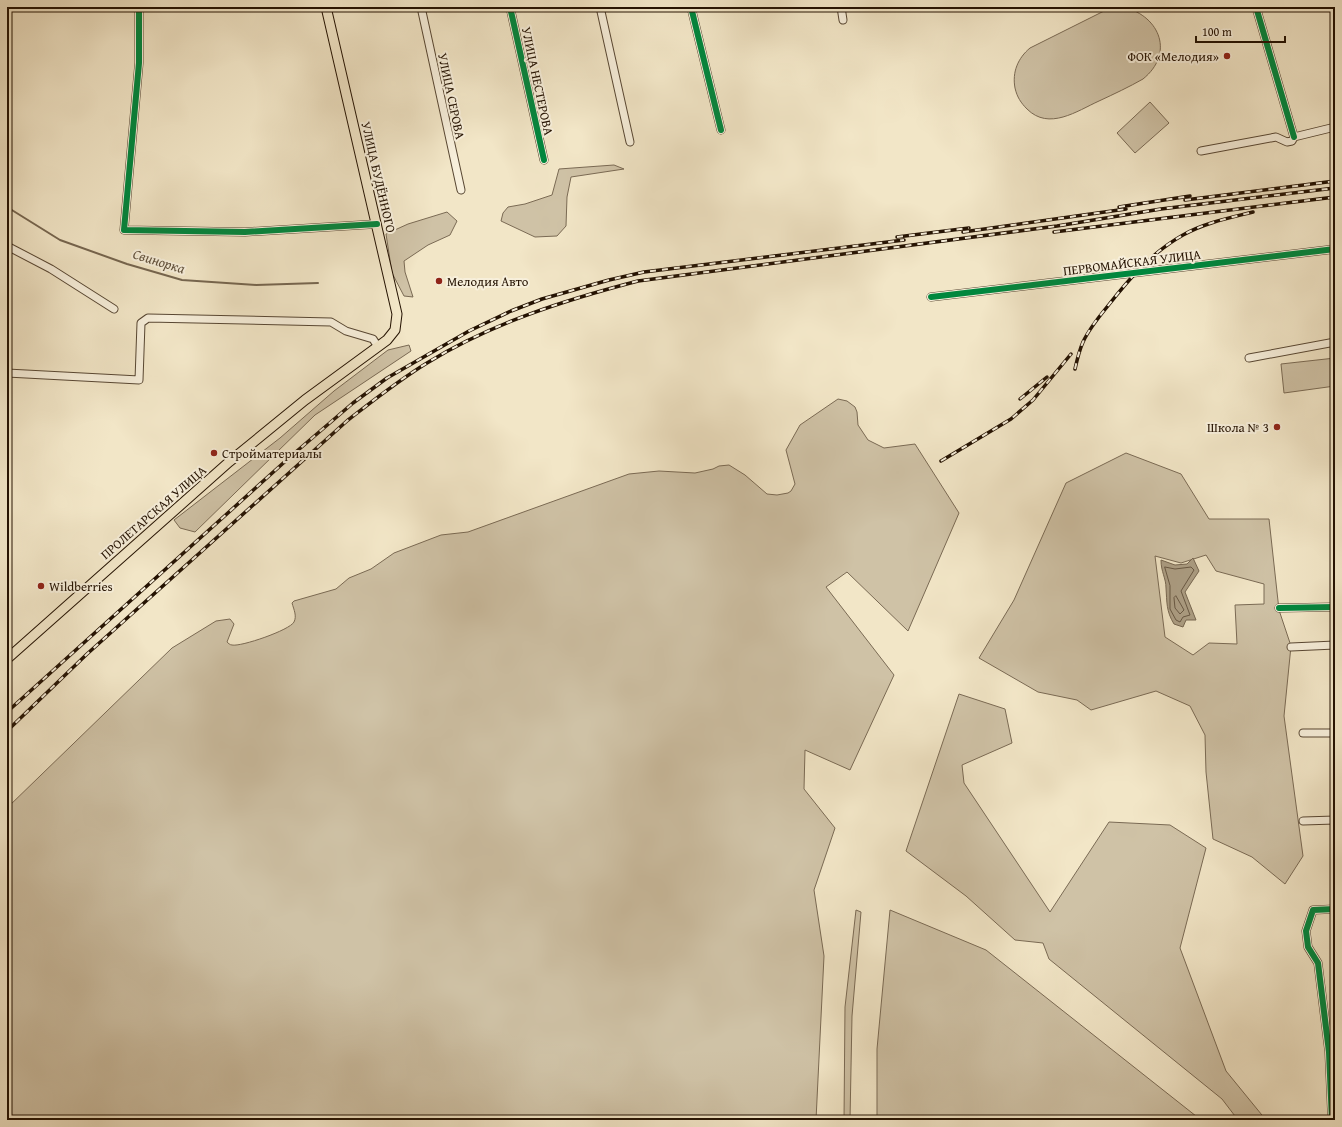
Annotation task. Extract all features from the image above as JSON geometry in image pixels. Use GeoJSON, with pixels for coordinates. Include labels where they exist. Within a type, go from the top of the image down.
{"type":"FeatureCollection","features":[{"type":"Feature","properties":{"kind":"main road","name":"УЛИЦА БУДЁННОГО"},"geometry":{"type":"LineString","coordinates":[[326,7],[398,314],[398,321],[393,334],[378,347]]}},
{"type":"Feature","properties":{"kind":"main road","name":"ПРОЛЕТАРСКАЯ УЛИЦА"},"geometry":{"type":"LineString","coordinates":[[7,659],[229,462],[305,400],[378,347]]}},
{"type":"Feature","properties":{"kind":"street"},"geometry":{"type":"LineString","coordinates":[[139,7],[139,63],[124,230],[245,232],[377,224]]}},
{"type":"Feature","properties":{"kind":"street","name":"УЛИЦА СЕРОВА"},"geometry":{"type":"LineString","coordinates":[[420,7],[461,190]]}},
{"type":"Feature","properties":{"kind":"street","name":"УЛИЦА НЕСТЕРОВА"},"geometry":{"type":"LineString","coordinates":[[510,7],[544,160]]}},
{"type":"Feature","properties":{"kind":"street"},"geometry":{"type":"LineString","coordinates":[[600,7],[630,142]]}},
{"type":"Feature","properties":{"kind":"street"},"geometry":{"type":"LineString","coordinates":[[691,7],[721,130]]}},
{"type":"Feature","properties":{"kind":"street"},"geometry":{"type":"LineString","coordinates":[[841,7],[843,20]]}},
{"type":"Feature","properties":{"kind":"street"},"geometry":{"type":"LineString","coordinates":[[1256,7],[1294,137]]}},
{"type":"Feature","properties":{"kind":"street"},"geometry":{"type":"LineString","coordinates":[[1201,151],[1276,137],[1287,142],[1294,137],[1335,127]]}},
{"type":"Feature","properties":{"kind":"street"},"geometry":{"type":"LineString","coordinates":[[7,246],[51,268],[114,309]]}},
{"type":"Feature","properties":{"kind":"street","name":"ПЕРВОМАЙСКАЯ УЛИЦА"},"geometry":{"type":"LineString","coordinates":[[931,297],[1335,249]]}},
{"type":"Feature","properties":{"kind":"street"},"geometry":{"type":"LineString","coordinates":[[7,373],[140,380],[141,323],[148,318],[331,322],[346,332],[373,339],[378,347]]}},
{"type":"Feature","properties":{"kind":"street"},"geometry":{"type":"LineString","coordinates":[[1249,358],[1335,342]]}},
{"type":"Feature","properties":{"kind":"street"},"geometry":{"type":"LineString","coordinates":[[1280,608],[1335,607]]}},
{"type":"Feature","properties":{"kind":"street"},"geometry":{"type":"LineString","coordinates":[[1291,646],[1335,645]]}},
{"type":"Feature","properties":{"kind":"street"},"geometry":{"type":"LineString","coordinates":[[1303,733],[1335,733]]}},
{"type":"Feature","properties":{"kind":"street"},"geometry":{"type":"LineString","coordinates":[[1303,821],[1335,820]]}},
{"type":"Feature","properties":{"kind":"street"},"geometry":{"type":"LineString","coordinates":[[1332,1120],[1332,1051],[1318,963],[1308,947],[1306,931],[1313,910],[1335,909]]}},
{"type":"Feature","properties":{"kind":"street"},"geometry":{"type":"LineString","coordinates":[[7,1118],[14,1120]]}},
{"type":"Feature","properties":{"kind":"shaded area"},"geometry":{"type":"Polygon","coordinates":[[[1124,7],[1137,12],[1147,19],[1159,37],[1160,48],[1158,59],[1153,69],[1143,79],[1132,85],[1082,110],[1063,117],[1054,119],[1044,118],[1027,109],[1018,97],[1014,82],[1015,71],[1022,56],[1030,48],[1108,9],[1124,7]]]}},
{"type":"Feature","properties":{"kind":"shaded area"},"geometry":{"type":"Polygon","coordinates":[[[1150,102],[1169,123],[1135,153],[1117,133],[1150,102]]]}},
{"type":"Feature","properties":{"kind":"shaded area"},"geometry":{"type":"Polygon","coordinates":[[[614,165],[624,169],[571,177],[567,197],[566,226],[557,236],[535,237],[501,221],[503,213],[508,207],[525,204],[552,195],[559,169],[614,165]]]}},
{"type":"Feature","properties":{"kind":"shaded area"},"geometry":{"type":"Polygon","coordinates":[[[447,212],[457,221],[450,235],[428,245],[404,261],[405,272],[413,297],[404,296],[392,273],[386,234],[408,224],[447,212]]]}},
{"type":"Feature","properties":{"kind":"shaded area"},"geometry":{"type":"Polygon","coordinates":[[[409,345],[411,351],[315,415],[195,532],[180,528],[174,520],[280,438],[334,391],[388,350],[409,345]]]}},
{"type":"Feature","properties":{"kind":"shaded area"},"geometry":{"type":"Polygon","coordinates":[[[1335,358],[1335,386],[1284,393],[1281,364],[1335,358]]]}},
{"type":"Feature","properties":{"kind":"shaded area"},"geometry":{"type":"Polygon","coordinates":[[[838,399],[847,401],[855,407],[858,425],[868,440],[884,448],[915,444],[959,513],[908,631],[847,572],[826,587],[894,675],[850,770],[805,750],[804,789],[835,828],[814,890],[824,956],[816,1120],[7,1120],[7,808],[172,648],[216,621],[230,619],[234,624],[227,642],[230,644],[237,645],[265,637],[284,629],[294,622],[295,615],[292,603],[294,601],[336,589],[349,578],[371,569],[394,553],[441,535],[468,532],[629,474],[659,471],[695,473],[719,466],[729,465],[745,475],[767,494],[777,495],[788,493],[795,484],[786,450],[800,425],[838,399]]]}},
{"type":"Feature","properties":{"kind":"shaded area"},"geometry":{"type":"Polygon","coordinates":[[[1126,453],[1181,474],[1209,519],[1269,519],[1279,610],[1291,646],[1284,716],[1303,856],[1285,884],[1252,857],[1213,839],[1206,772],[1205,735],[1190,706],[1156,691],[1091,710],[1077,700],[1038,692],[979,658],[1014,600],[1066,483],[1126,453]],[[1206,555],[1181,563],[1155,556],[1165,637],[1193,655],[1209,643],[1237,644],[1235,605],[1264,604],[1264,584],[1216,571],[1206,555]]]}},
{"type":"Feature","properties":{"kind":"shaded area"},"geometry":{"type":"Polygon","coordinates":[[[959,694],[1005,709],[1012,743],[962,765],[964,783],[1050,912],[1109,822],[1170,825],[1206,848],[1180,948],[1226,1071],[1266,1120],[1238,1120],[1222,1099],[1049,959],[1043,943],[1015,940],[966,896],[906,851],[959,694]]]}},
{"type":"Feature","properties":{"kind":"shaded area"},"geometry":{"type":"Polygon","coordinates":[[[856,910],[861,912],[852,1016],[850,1120],[844,1120],[845,1007],[856,910]]]}},
{"type":"Feature","properties":{"kind":"shaded area"},"geometry":{"type":"Polygon","coordinates":[[[890,910],[986,950],[1201,1120],[877,1120],[877,1049],[890,910]]]}},
{"type":"Feature","properties":{"kind":"water"},"geometry":{"type":"Polygon","coordinates":[[[1193,558],[1199,571],[1185,592],[1196,620],[1186,620],[1183,627],[1174,624],[1167,606],[1166,584],[1161,560],[1175,565],[1187,564],[1193,558]]]}},
{"type":"Feature","properties":{"kind":"waterway","name":"Свинорка"},"geometry":{"type":"LineString","coordinates":[[7,207],[60,240],[127,264],[182,280],[256,285],[318,283]]}},
{"type":"Feature","properties":{"kind":"railway"},"geometry":{"type":"LineString","coordinates":[[1185,200],[1335,181]]}},
{"type":"Feature","properties":{"kind":"railway"},"geometry":{"type":"LineString","coordinates":[[7,731],[87,654],[348,420],[397,383],[427,363],[503,324],[583,296],[638,281],[1057,226],[1161,209],[1335,188]]}},
{"type":"Feature","properties":{"kind":"railway"},"geometry":{"type":"LineString","coordinates":[[1119,207],[1190,196]]}},
{"type":"Feature","properties":{"kind":"railway"},"geometry":{"type":"LineString","coordinates":[[1054,232],[1335,197]]}},
{"type":"Feature","properties":{"kind":"railway"},"geometry":{"type":"LineString","coordinates":[[963,232],[1126,209]]}},
{"type":"Feature","properties":{"kind":"railway"},"geometry":{"type":"LineString","coordinates":[[1075,369],[1085,337],[1091,328],[1124,286],[1151,258],[1171,242],[1199,227],[1253,212]]}},
{"type":"Feature","properties":{"kind":"railway"},"geometry":{"type":"LineString","coordinates":[[897,237],[969,228]]}},
{"type":"Feature","properties":{"kind":"railway"},"geometry":{"type":"LineString","coordinates":[[7,712],[290,457],[353,403],[387,378],[469,331],[511,311],[542,299],[609,280],[644,272],[904,240]]}},
{"type":"Feature","properties":{"kind":"railway"},"geometry":{"type":"LineString","coordinates":[[941,461],[1011,419],[1033,400],[1071,354]]}},
{"type":"Feature","properties":{"kind":"railway"},"geometry":{"type":"LineString","coordinates":[[1020,399],[1047,377]]}},
{"type":"Feature","properties":{"kind":"cycle path"},"geometry":{"type":"LineString","coordinates":[[139,7],[139,63],[124,230],[245,232],[377,224]]}},
{"type":"Feature","properties":{"kind":"cycle path"},"geometry":{"type":"LineString","coordinates":[[510,7],[544,160]]}},
{"type":"Feature","properties":{"kind":"cycle path"},"geometry":{"type":"LineString","coordinates":[[691,7],[721,130]]}},
{"type":"Feature","properties":{"kind":"cycle path"},"geometry":{"type":"LineString","coordinates":[[1256,7],[1294,137]]}},
{"type":"Feature","properties":{"kind":"cycle path"},"geometry":{"type":"LineString","coordinates":[[931,297],[1335,249]]}},
{"type":"Feature","properties":{"kind":"cycle path"},"geometry":{"type":"LineString","coordinates":[[1279,608],[1335,607]]}},
{"type":"Feature","properties":{"kind":"cycle path"},"geometry":{"type":"LineString","coordinates":[[1332,1120],[1329,1052],[1318,963],[1308,947],[1306,931],[1313,910],[1335,909]]}},
{"type":"Feature","properties":{"kind":"place","name":"ФОК «Мелодия»"},"geometry":{"type":"Point","coordinates":[1227,56]}},
{"type":"Feature","properties":{"kind":"place","name":"Мелодия Авто"},"geometry":{"type":"Point","coordinates":[439,281]}},
{"type":"Feature","properties":{"kind":"place","name":"Школа № 3"},"geometry":{"type":"Point","coordinates":[1277,427]}},
{"type":"Feature","properties":{"kind":"place","name":"Стройматериалы"},"geometry":{"type":"Point","coordinates":[214,453]}},
{"type":"Feature","properties":{"kind":"place","name":"Wildberries"},"geometry":{"type":"Point","coordinates":[41,586]}}]}
